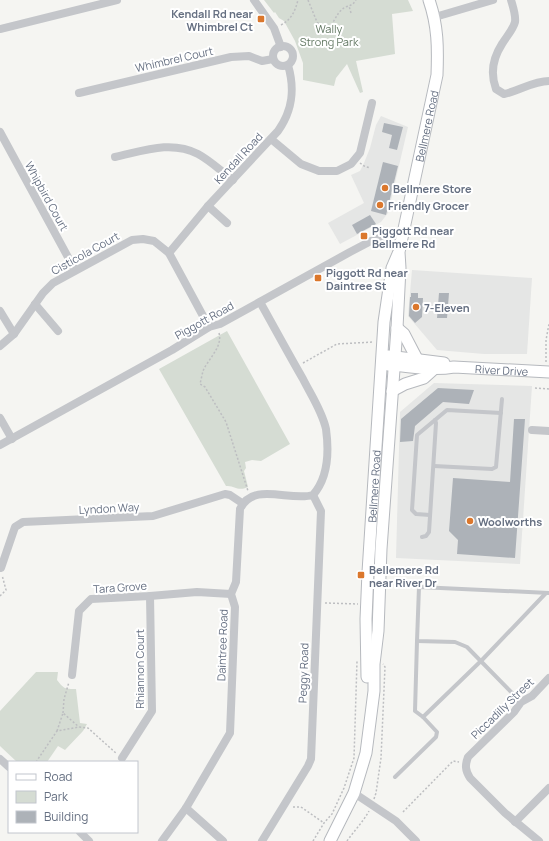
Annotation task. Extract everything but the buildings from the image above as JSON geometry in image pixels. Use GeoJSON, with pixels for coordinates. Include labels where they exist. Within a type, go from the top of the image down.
{"type":"FeatureCollection","features":[{"type":"Feature","properties":{"kind":"street"},"geometry":{"type":"LineString","coordinates":[[0,29],[116,0]]}},
{"type":"Feature","properties":{"kind":"street"},"geometry":{"type":"LineString","coordinates":[[254,0],[274,28],[281,47]]}},
{"type":"Feature","properties":{"kind":"street","name":"Bellmere Road"},"geometry":{"type":"LineString","coordinates":[[330,841],[354,793],[366,753],[374,691],[374,664],[378,631],[381,549],[397,328],[400,268],[399,252],[437,75],[438,45],[435,17],[429,0]]}},
{"type":"Feature","properties":{"kind":"street"},"geometry":{"type":"LineString","coordinates":[[435,17],[493,0]]}},
{"type":"Feature","properties":{"kind":"street"},"geometry":{"type":"LineString","coordinates":[[511,0],[515,20],[513,27],[497,53],[493,64],[492,74],[496,89],[504,94],[540,82],[549,81]]}},
{"type":"Feature","properties":{"kind":"street"},"geometry":{"type":"LineString","coordinates":[[281,47],[286,47],[292,53],[292,58],[288,65],[278,65],[273,59],[274,51],[281,47]]}},
{"type":"Feature","properties":{"kind":"street","name":"Whimbrel Court"},"geometry":{"type":"LineString","coordinates":[[79,93],[231,57],[249,56],[262,61],[273,59]]}},
{"type":"Feature","properties":{"kind":"street","name":"Kendall Road"},"geometry":{"type":"LineString","coordinates":[[169,253],[208,206],[271,139],[284,122],[291,104],[292,84],[288,65]]}},
{"type":"Feature","properties":{"kind":"street"},"geometry":{"type":"LineString","coordinates":[[271,139],[301,164],[319,172],[336,171],[351,164],[360,153],[372,103]]}},
{"type":"Feature","properties":{"kind":"street","name":"Whipbird Court"},"geometry":{"type":"LineString","coordinates":[[0,132],[75,270]]}},
{"type":"Feature","properties":{"kind":"street"},"geometry":{"type":"LineString","coordinates":[[115,157],[158,147],[179,148],[198,154],[233,180]]}},
{"type":"Feature","properties":{"kind":"street"},"geometry":{"type":"LineString","coordinates":[[208,206],[227,223]]}},
{"type":"Feature","properties":{"kind":"street","name":"Piggott Road"},"geometry":{"type":"LineString","coordinates":[[0,445],[172,350],[212,326],[220,324],[371,241],[380,238],[401,240]]}},
{"type":"Feature","properties":{"kind":"street","name":"Cisticola Court"},"geometry":{"type":"LineString","coordinates":[[0,346],[14,334],[43,293],[53,283],[132,240],[143,239],[154,241],[169,253],[212,326]]}},
{"type":"Feature","properties":{"kind":"street","name":"Bellmere Road"},"geometry":{"type":"LineString","coordinates":[[370,722],[367,692],[366,619],[370,534],[384,322],[392,268],[399,252]]}},
{"type":"Feature","properties":{"kind":"street"},"geometry":{"type":"LineString","coordinates":[[242,503],[251,496],[262,494],[302,498],[313,495],[322,484],[328,449],[326,428],[319,408],[260,302]]}},
{"type":"Feature","properties":{"kind":"street"},"geometry":{"type":"LineString","coordinates":[[35,304],[58,331]]}},
{"type":"Feature","properties":{"kind":"street"},"geometry":{"type":"LineString","coordinates":[[0,311],[14,334]]}},
{"type":"Feature","properties":{"kind":"street"},"geometry":{"type":"LineString","coordinates":[[397,328],[404,334],[417,359]]}},
{"type":"Feature","properties":{"kind":"street","name":"River Drive"},"geometry":{"type":"LineString","coordinates":[[394,361],[417,359],[441,362],[454,367]]}},
{"type":"Feature","properties":{"kind":"street","name":"River Drive"},"geometry":{"type":"LineString","coordinates":[[382,360],[434,369],[454,367],[548,367]]}},
{"type":"Feature","properties":{"kind":"street"},"geometry":{"type":"LineString","coordinates":[[392,391],[405,384],[424,378],[434,369]]}},
{"type":"Feature","properties":{"kind":"street"},"geometry":{"type":"LineString","coordinates":[[0,418],[12,439]]}},
{"type":"Feature","properties":{"kind":"street"},"geometry":{"type":"LineString","coordinates":[[532,430],[549,431]]}},
{"type":"Feature","properties":{"kind":"street","name":"Lyndon Way"},"geometry":{"type":"LineString","coordinates":[[1,568],[15,527],[23,522],[153,516],[225,494],[230,495],[242,503]]}},
{"type":"Feature","properties":{"kind":"street","name":"Peggy Road"},"geometry":{"type":"LineString","coordinates":[[262,841],[311,759],[321,511],[313,495]]}},
{"type":"Feature","properties":{"kind":"street","name":"Daintree Road"},"geometry":{"type":"LineString","coordinates":[[162,841],[186,808],[230,733],[235,607],[231,594],[236,582],[240,509],[242,503]]}},
{"type":"Feature","properties":{"kind":"street","name":"Tara Grove"},"geometry":{"type":"LineString","coordinates":[[72,674],[79,610],[91,599],[197,592],[231,594]]}},
{"type":"Feature","properties":{"kind":"street","name":"Rhiannon Court"},"geometry":{"type":"LineString","coordinates":[[122,758],[152,711],[150,596]]}},
{"type":"Feature","properties":{"kind":"street","name":"Piccadilly Street"},"geometry":{"type":"LineString","coordinates":[[465,764],[468,756],[514,712],[521,702],[532,696],[549,678]]}},
{"type":"Feature","properties":{"kind":"street"},"geometry":{"type":"LineString","coordinates":[[0,759],[8,766]]}},
{"type":"Feature","properties":{"kind":"street"},"geometry":{"type":"LineString","coordinates":[[465,764],[466,772],[470,778],[515,822],[538,841]]}},
{"type":"Feature","properties":{"kind":"street"},"geometry":{"type":"LineString","coordinates":[[515,822],[549,788]]}},
{"type":"Feature","properties":{"kind":"street"},"geometry":{"type":"LineString","coordinates":[[354,793],[396,821],[416,841]]}},
{"type":"Feature","properties":{"kind":"street"},"geometry":{"type":"LineString","coordinates":[[186,808],[223,841]]}},
{"type":"Feature","properties":{"kind":"street"},"geometry":{"type":"LineString","coordinates":[[81,833],[89,841]]}},
{"type":"Feature","properties":{"kind":"lane"},"geometry":{"type":"LineString","coordinates":[[434,466],[494,468],[497,464],[502,399]]}},
{"type":"Feature","properties":{"kind":"lane"},"geometry":{"type":"LineString","coordinates":[[430,515],[416,514],[413,512],[416,437],[447,410],[501,413]]}},
{"type":"Feature","properties":{"kind":"lane"},"geometry":{"type":"LineString","coordinates":[[422,537],[426,536],[429,532],[434,466],[435,420]]}},
{"type":"Feature","properties":{"kind":"lane"},"geometry":{"type":"LineString","coordinates":[[395,776],[436,737],[437,732],[415,711],[419,588],[547,593]]}},
{"type":"Feature","properties":{"kind":"lane"},"geometry":{"type":"LineString","coordinates":[[422,717],[482,660],[547,593]]}},
{"type":"Feature","properties":{"kind":"lane"},"geometry":{"type":"LineString","coordinates":[[417,641],[455,642],[467,647],[482,660],[521,702]]}},
{"type":"Feature","properties":{"kind":"path"},"geometry":{"type":"LineString","coordinates":[[274,28],[284,24],[290,18],[298,0]]}},
{"type":"Feature","properties":{"kind":"path"},"geometry":{"type":"LineString","coordinates":[[308,0],[317,22],[322,27],[331,25],[340,11],[356,0]]}},
{"type":"Feature","properties":{"kind":"path"},"geometry":{"type":"LineString","coordinates":[[349,6],[351,13]]}},
{"type":"Feature","properties":{"kind":"path"},"geometry":{"type":"LineString","coordinates":[[360,163],[370,168]]}},
{"type":"Feature","properties":{"kind":"path"},"geometry":{"type":"LineString","coordinates":[[548,367],[546,340],[549,324]]}},
{"type":"Feature","properties":{"kind":"path"},"geometry":{"type":"LineString","coordinates":[[212,326],[220,336],[219,342],[204,371],[200,384],[205,386],[226,422],[246,488],[251,496]]}},
{"type":"Feature","properties":{"kind":"path"},"geometry":{"type":"LineString","coordinates":[[296,367],[337,344],[374,342]]}},
{"type":"Feature","properties":{"kind":"path"},"geometry":{"type":"LineString","coordinates":[[535,388],[549,389]]}},
{"type":"Feature","properties":{"kind":"path"},"geometry":{"type":"LineString","coordinates":[[0,596],[6,590],[1,568]]}},
{"type":"Feature","properties":{"kind":"path"},"geometry":{"type":"LineString","coordinates":[[318,600],[324,600],[324,603],[359,604]]}},
{"type":"Feature","properties":{"kind":"path"},"geometry":{"type":"LineString","coordinates":[[376,793],[381,758],[385,667]]}},
{"type":"Feature","properties":{"kind":"path"},"geometry":{"type":"LineString","coordinates":[[37,761],[57,731],[63,713],[64,699],[72,674]]}},
{"type":"Feature","properties":{"kind":"path"},"geometry":{"type":"LineString","coordinates":[[63,713],[79,727]]}},
{"type":"Feature","properties":{"kind":"path"},"geometry":{"type":"LineString","coordinates":[[57,731],[79,727],[88,728],[122,758]]}},
{"type":"Feature","properties":{"kind":"path"},"geometry":{"type":"LineString","coordinates":[[403,812],[454,761],[465,764]]}},
{"type":"Feature","properties":{"kind":"path"},"geometry":{"type":"LineString","coordinates":[[286,803],[294,807],[301,807],[324,823]]}},
{"type":"Feature","properties":{"kind":"path"},"geometry":{"type":"LineString","coordinates":[[347,841],[363,822],[369,812]]}},
{"type":"Feature","properties":{"kind":"shaded area"},"geometry":{"type":"Polygon","coordinates":[[[381,116],[408,127],[388,213],[381,222],[340,244],[328,223],[364,203],[351,175],[360,171],[370,148],[376,125],[381,116]]]}},
{"type":"Feature","properties":{"kind":"shaded area"},"geometry":{"type":"Polygon","coordinates":[[[412,270],[532,278],[527,354],[484,354],[437,350],[408,316],[412,270]]]}},
{"type":"Feature","properties":{"kind":"shaded area"},"geometry":{"type":"Polygon","coordinates":[[[434,383],[532,386],[520,564],[396,558],[400,412],[434,383]]]}},
{"type":"Feature","properties":{"kind":"green space","name":"Wally Strong Park"},"geometry":{"type":"Polygon","coordinates":[[[264,0],[408,0],[413,11],[392,14],[395,54],[356,61],[363,92],[360,93],[347,64],[336,78],[334,86],[303,80],[303,63],[295,41],[284,21],[279,18],[275,12],[274,13],[264,0]]]}},
{"type":"Feature","properties":{"kind":"green space"},"geometry":{"type":"Polygon","coordinates":[[[227,331],[290,444],[261,461],[252,460],[245,462],[246,468],[244,471],[248,487],[241,489],[226,486],[159,369],[227,331]]]}},
{"type":"Feature","properties":{"kind":"green space"},"geometry":{"type":"Polygon","coordinates":[[[36,672],[58,672],[57,680],[61,685],[67,689],[76,689],[80,723],[87,724],[83,731],[65,750],[58,746],[48,761],[16,761],[0,746],[0,711],[36,672]]]}},
{"type":"Feature","properties":{"kind":"place","name":"Kendall Rd near Whimbrel Ct"},"geometry":{"type":"Point","coordinates":[261,19]}},
{"type":"Feature","properties":{"kind":"place","name":"Bellmere Store"},"geometry":{"type":"Point","coordinates":[385,188]}},
{"type":"Feature","properties":{"kind":"place","name":"Friendly Grocer"},"geometry":{"type":"Point","coordinates":[380,205]}},
{"type":"Feature","properties":{"kind":"place","name":"Piggott Rd near Bellmere Rd"},"geometry":{"type":"Point","coordinates":[364,236]}},
{"type":"Feature","properties":{"kind":"place","name":"Piggott Rd near Daintree St"},"geometry":{"type":"Point","coordinates":[318,278]}},
{"type":"Feature","properties":{"kind":"place","name":"7-Eleven"},"geometry":{"type":"Point","coordinates":[416,307]}},
{"type":"Feature","properties":{"kind":"place","name":"Woolworths"},"geometry":{"type":"Point","coordinates":[470,521]}},
{"type":"Feature","properties":{"kind":"place","name":"Bellemere Rd near River Dr"},"geometry":{"type":"Point","coordinates":[361,575]}}]}
